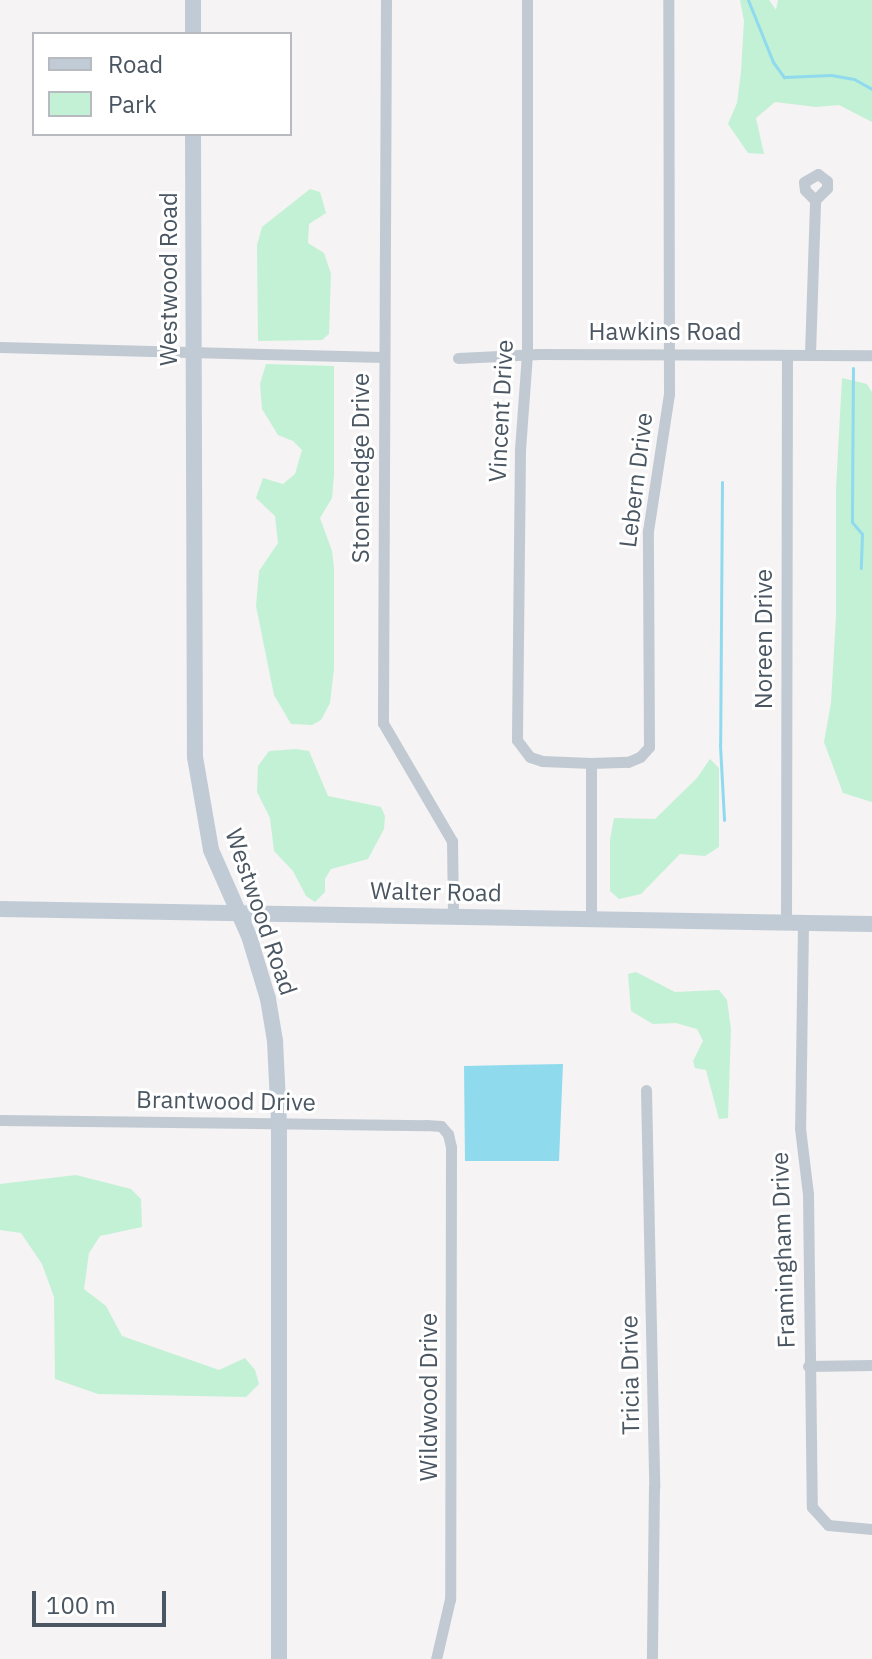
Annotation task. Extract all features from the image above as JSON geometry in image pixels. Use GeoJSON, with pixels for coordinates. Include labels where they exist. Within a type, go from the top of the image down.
{"type":"FeatureCollection","features":[{"type":"Feature","properties":{"kind":"street"},"geometry":{"type":"LineString","coordinates":[[193,0],[193,32]]}},
{"type":"Feature","properties":{"kind":"street","name":"Stonehedge Drive"},"geometry":{"type":"LineString","coordinates":[[386,0],[383,723],[452,841],[453,917]]}},
{"type":"Feature","properties":{"kind":"street","name":"Vincent Drive"},"geometry":{"type":"LineString","coordinates":[[527,0],[527,354],[520,450],[517,740],[530,757],[542,761],[591,763]]}},
{"type":"Feature","properties":{"kind":"street","name":"Lebern Drive"},"geometry":{"type":"LineString","coordinates":[[591,763],[628,762],[640,757],[649,747],[648,531],[669,394],[668,0]]}},
{"type":"Feature","properties":{"kind":"street","name":"Westwood Road"},"geometry":{"type":"LineString","coordinates":[[193,136],[195,757],[211,850],[249,936],[268,999],[275,1041],[279,1124],[279,1659]]}},
{"type":"Feature","properties":{"kind":"street"},"geometry":{"type":"LineString","coordinates":[[810,354],[815,200]]}},
{"type":"Feature","properties":{"kind":"street"},"geometry":{"type":"LineString","coordinates":[[0,347],[383,357]]}},
{"type":"Feature","properties":{"kind":"street","name":"Hawkins Road"},"geometry":{"type":"LineString","coordinates":[[458,358],[527,354],[872,355]]}},
{"type":"Feature","properties":{"kind":"street","name":"Noreen Drive"},"geometry":{"type":"LineString","coordinates":[[786,923],[787,355]]}},
{"type":"Feature","properties":{"kind":"street"},"geometry":{"type":"LineString","coordinates":[[591,763],[591,917]]}},
{"type":"Feature","properties":{"kind":"street","name":"Walter Road"},"geometry":{"type":"LineString","coordinates":[[0,909],[872,924]]}},
{"type":"Feature","properties":{"kind":"street","name":"Framingham Drive"},"geometry":{"type":"LineString","coordinates":[[803,923],[800,1128],[808,1194],[812,1507],[828,1525],[872,1529]]}},
{"type":"Feature","properties":{"kind":"street","name":"Tricia Drive"},"geometry":{"type":"LineString","coordinates":[[646,1090],[654,1487],[652,1659]]}},
{"type":"Feature","properties":{"kind":"street","name":"Brantwood Drive"},"geometry":{"type":"LineString","coordinates":[[0,1120],[426,1125],[441,1126],[448,1134]]}},
{"type":"Feature","properties":{"kind":"street","name":"Wildwood Drive"},"geometry":{"type":"LineString","coordinates":[[436,1659],[449,1618],[450,1599],[451,1147],[448,1134]]}},
{"type":"Feature","properties":{"kind":"street"},"geometry":{"type":"LineString","coordinates":[[808,1366],[872,1365]]}},
{"type":"Feature","properties":{"kind":"green space"},"geometry":{"type":"Polygon","coordinates":[[[740,0],[769,0],[776,10],[778,0],[872,0],[872,122],[839,105],[816,107],[775,102],[756,118],[764,154],[748,153],[728,124],[737,103],[741,72],[744,21],[740,0]]]}},
{"type":"Feature","properties":{"kind":"green space"},"geometry":{"type":"Polygon","coordinates":[[[310,189],[320,192],[326,213],[309,224],[308,243],[324,253],[331,274],[329,334],[322,340],[258,341],[257,245],[262,227],[310,189]]]}},
{"type":"Feature","properties":{"kind":"green space"},"geometry":{"type":"Polygon","coordinates":[[[266,364],[334,366],[332,498],[320,518],[332,551],[334,568],[334,669],[330,703],[321,720],[312,725],[291,724],[274,695],[256,606],[259,571],[278,543],[275,516],[256,498],[263,478],[283,484],[295,474],[302,450],[293,441],[278,435],[262,409],[260,384],[266,364]]]}},
{"type":"Feature","properties":{"kind":"green space"},"geometry":{"type":"Polygon","coordinates":[[[842,378],[867,384],[872,392],[872,802],[843,793],[824,742],[831,703],[836,616],[836,488],[842,378]]]}},
{"type":"Feature","properties":{"kind":"green space"},"geometry":{"type":"Polygon","coordinates":[[[269,751],[309,751],[328,796],[381,807],[385,816],[384,829],[368,859],[331,869],[325,879],[325,892],[315,902],[306,896],[293,871],[274,851],[270,818],[257,792],[258,766],[269,751]]]}},
{"type":"Feature","properties":{"kind":"green space"},"geometry":{"type":"Polygon","coordinates":[[[710,759],[719,768],[719,847],[705,856],[680,854],[641,894],[619,899],[610,891],[610,840],[614,818],[655,819],[697,778],[710,759]]]}},
{"type":"Feature","properties":{"kind":"green space"},"geometry":{"type":"Polygon","coordinates":[[[636,972],[675,992],[719,990],[727,1000],[731,1029],[728,1118],[719,1119],[706,1070],[695,1068],[693,1061],[703,1041],[697,1029],[676,1023],[653,1024],[631,1011],[628,974],[636,972]]]}},
{"type":"Feature","properties":{"kind":"green space"},"geometry":{"type":"Polygon","coordinates":[[[76,1175],[131,1189],[141,1199],[142,1227],[100,1236],[89,1253],[84,1289],[106,1306],[122,1336],[219,1370],[245,1358],[255,1370],[259,1384],[246,1397],[98,1394],[55,1379],[54,1297],[42,1264],[21,1233],[0,1230],[0,1184],[76,1175]]]}},
{"type":"Feature","properties":{"kind":"water"},"geometry":{"type":"Polygon","coordinates":[[[563,1064],[559,1161],[465,1161],[464,1066],[563,1064]]]}},
{"type":"Feature","properties":{"kind":"waterway"},"geometry":{"type":"LineString","coordinates":[[748,0],[773,62],[784,77],[831,75],[854,79],[872,89]]}},
{"type":"Feature","properties":{"kind":"waterway"},"geometry":{"type":"LineString","coordinates":[[853,368],[852,522],[862,534],[861,568]]}},
{"type":"Feature","properties":{"kind":"waterway"},"geometry":{"type":"LineString","coordinates":[[722,482],[720,745],[724,820]]}}]}
